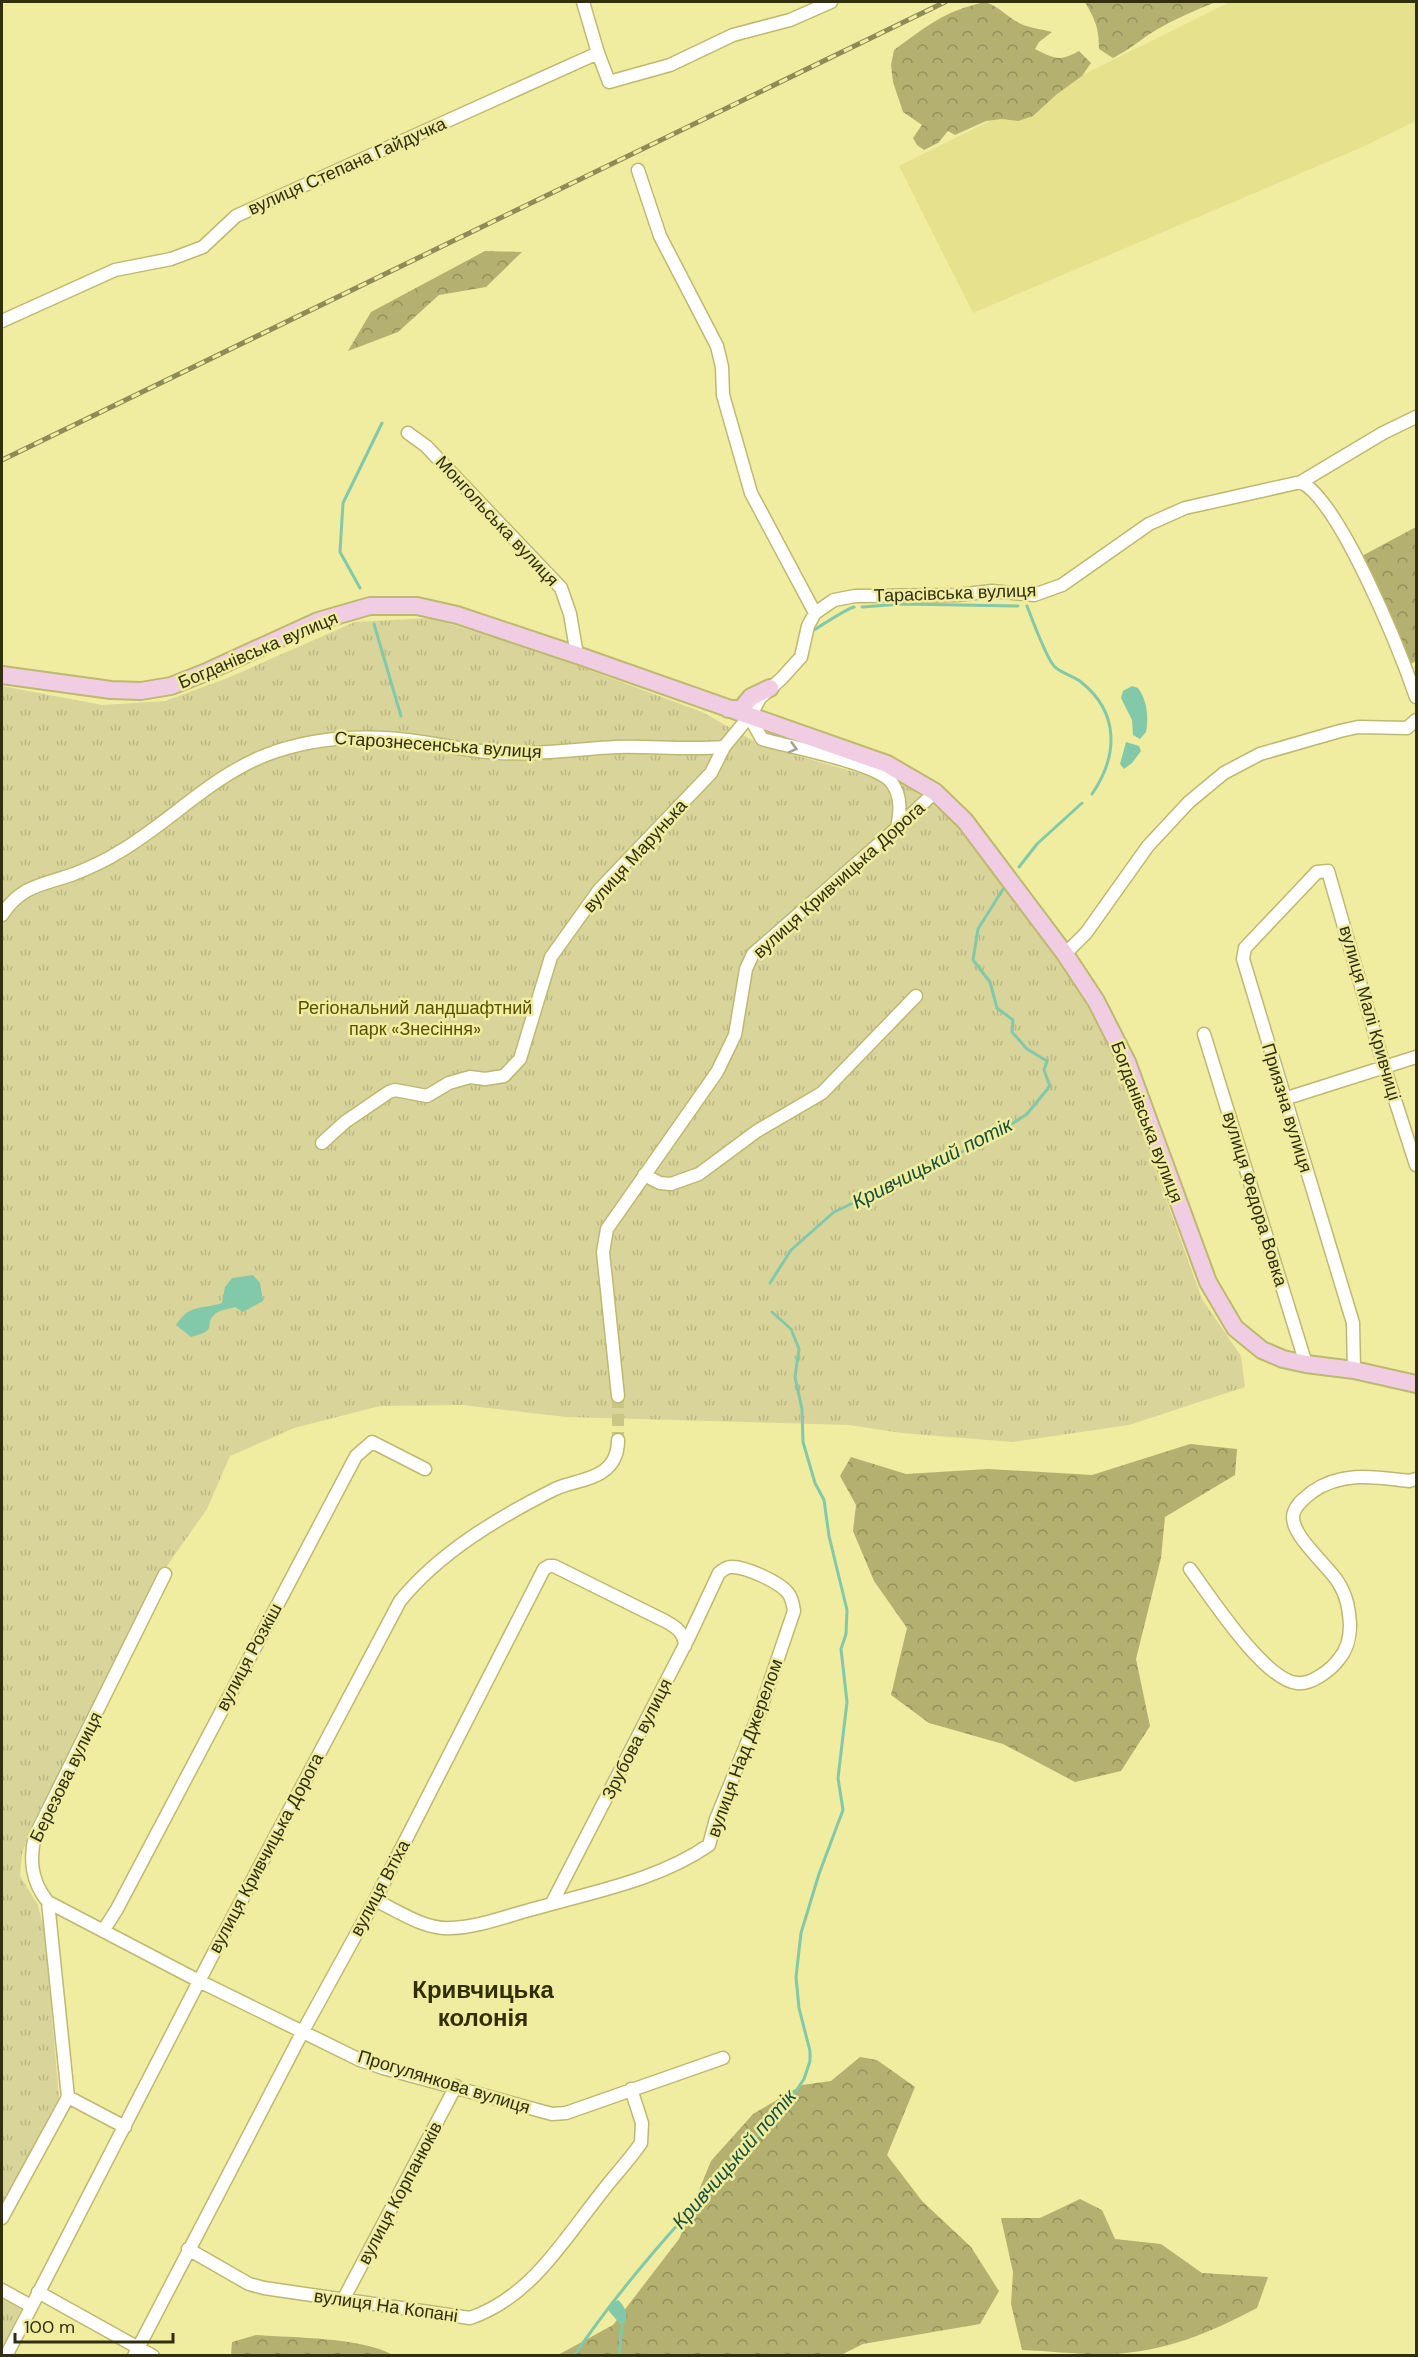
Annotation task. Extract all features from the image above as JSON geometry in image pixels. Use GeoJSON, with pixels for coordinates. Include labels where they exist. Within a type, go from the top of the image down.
{"type":"FeatureCollection","features":[{"type":"Feature","properties":{"kind":"main road","name":"Богданівська вулиця"},"geometry":{"type":"LineString","coordinates":[[2,675],[111,690],[141,691],[171,686],[318,621],[370,606],[417,606],[457,615],[576,655],[887,764],[935,792],[965,821],[1065,954],[1096,1001],[1127,1062],[1208,1282],[1234,1328],[1262,1350],[1283,1359],[1354,1370],[1416,1384]]}},
{"type":"Feature","properties":{"kind":"main road"},"geometry":{"type":"LineString","coordinates":[[728,709],[741,709],[751,697],[770,688]]}},
{"type":"Feature","properties":{"kind":"main road"},"geometry":{"type":"LineString","coordinates":[[770,688],[765,696],[766,711],[778,727]]}},
{"type":"Feature","properties":{"kind":"street"},"geometry":{"type":"LineString","coordinates":[[584,2],[598,53],[609,82],[670,65],[733,34],[790,20],[831,2]]}},
{"type":"Feature","properties":{"kind":"street","name":"вулиця Степана Гайдучка"},"geometry":{"type":"LineString","coordinates":[[2,321],[115,270],[171,259],[204,247],[237,216],[598,53]]}},
{"type":"Feature","properties":{"kind":"street"},"geometry":{"type":"LineString","coordinates":[[638,170],[660,236],[717,346],[722,367],[723,395],[751,493],[815,613],[808,626],[801,657],[760,698],[724,747]]}},
{"type":"Feature","properties":{"kind":"street","name":"Тарасівська вулиця"},"geometry":{"type":"LineString","coordinates":[[815,613],[834,600],[855,596],[957,595],[992,591],[1034,595],[1062,585],[1149,524],[1185,508],[1301,482],[1383,433],[1416,417]]}},
{"type":"Feature","properties":{"kind":"street","name":"Монгольська вулиця"},"geometry":{"type":"LineString","coordinates":[[408,433],[426,446],[561,588],[570,614],[576,655]]}},
{"type":"Feature","properties":{"kind":"street"},"geometry":{"type":"LineString","coordinates":[[1301,482],[1315,492],[1348,543],[1391,631],[1416,697]]}},
{"type":"Feature","properties":{"kind":"street"},"geometry":{"type":"LineString","coordinates":[[749,716],[762,740],[864,766],[886,777],[893,784],[901,809],[897,828]]}},
{"type":"Feature","properties":{"kind":"street"},"geometry":{"type":"LineString","coordinates":[[1065,954],[1086,933],[1148,846],[1189,802],[1224,773],[1260,754],[1340,731],[1358,727],[1407,728],[1416,720]]}},
{"type":"Feature","properties":{"kind":"street","name":"Старознесенська вулиця"},"geometry":{"type":"LineString","coordinates":[[2,915],[16,897],[29,888],[73,874],[117,853],[215,783],[264,756],[325,738],[396,739],[501,753],[547,753],[617,747],[724,747]]}},
{"type":"Feature","properties":{"kind":"street","name":"вулиця Марунька"},"geometry":{"type":"LineString","coordinates":[[322,1143],[345,1122],[389,1092],[395,1090],[427,1096],[449,1083],[470,1077],[484,1079],[504,1076],[520,1059],[538,993],[551,957],[599,890],[711,774],[724,747]]}},
{"type":"Feature","properties":{"kind":"street","name":"вулиця Кривчицька Дорога"},"geometry":{"type":"LineString","coordinates":[[618,1396],[603,1252],[603,1239],[614,1218],[717,1072],[735,1035],[746,969],[753,954],[935,792]]}},
{"type":"Feature","properties":{"kind":"street","name":"вулиця Малі Кривчиці"},"geometry":{"type":"LineString","coordinates":[[1317,872],[1328,871],[1384,1066],[1416,1165]]}},
{"type":"Feature","properties":{"kind":"street","name":"Приязна вулиця"},"geometry":{"type":"LineString","coordinates":[[1317,872],[1245,948],[1243,959],[1353,1323],[1354,1370]]}},
{"type":"Feature","properties":{"kind":"street"},"geometry":{"type":"LineString","coordinates":[[644,1175],[660,1183],[671,1184],[699,1174],[757,1131],[822,1093],[916,996]]}},
{"type":"Feature","properties":{"kind":"street","name":"вулиця Федора Вовка"},"geometry":{"type":"LineString","coordinates":[[1204,1034],[1306,1364]]}},
{"type":"Feature","properties":{"kind":"street"},"geometry":{"type":"LineString","coordinates":[[1284,1099],[1416,1057]]}},
{"type":"Feature","properties":{"kind":"street","name":"вулиця Кривчицька Дорога"},"geometry":{"type":"LineString","coordinates":[[6,2355],[199,1981],[400,1601],[424,1575],[471,1538],[558,1488],[594,1477],[603,1471],[615,1457],[618,1440]]}},
{"type":"Feature","properties":{"kind":"street","name":"вулиця Розкіш"},"geometry":{"type":"LineString","coordinates":[[104,1931],[356,1456],[372,1442],[425,1469]]}},
{"type":"Feature","properties":{"kind":"street"},"geometry":{"type":"LineString","coordinates":[[1190,1569],[1244,1641],[1275,1672],[1296,1684],[1309,1683],[1340,1659],[1350,1636],[1349,1605],[1338,1581],[1292,1523],[1297,1505],[1322,1486],[1350,1476],[1409,1481],[1416,1479]]}},
{"type":"Feature","properties":{"kind":"street","name":"вулиця Втіха"},"geometry":{"type":"LineString","coordinates":[[136,2351],[303,2031],[375,1900],[546,1567],[554,1566],[671,1624],[684,1636],[685,1646]]}},
{"type":"Feature","properties":{"kind":"street","name":"вулиця Над Джерелом"},"geometry":{"type":"LineString","coordinates":[[375,1900],[430,1926],[451,1929],[613,1887],[675,1866],[709,1845],[716,1819],[760,1711],[794,1611],[792,1600],[779,1584],[734,1566],[719,1573]]}},
{"type":"Feature","properties":{"kind":"street","name":"Зрубова вулиця"},"geometry":{"type":"LineString","coordinates":[[552,1903],[685,1646],[719,1573]]}},
{"type":"Feature","properties":{"kind":"street","name":"Березова вулиця"},"geometry":{"type":"LineString","coordinates":[[68,2097],[48,1902],[40,1893],[32,1863],[31,1849],[35,1836],[165,1574]]}},
{"type":"Feature","properties":{"kind":"street","name":"Прогулянкова вулиця"},"geometry":{"type":"LineString","coordinates":[[48,1902],[199,1981],[360,2060],[552,2114],[566,2113],[723,2058]]}},
{"type":"Feature","properties":{"kind":"street","name":"вулиця Корпанюків"},"geometry":{"type":"LineString","coordinates":[[343,2300],[456,2086]]}},
{"type":"Feature","properties":{"kind":"street","name":"вулиця На Копані"},"geometry":{"type":"LineString","coordinates":[[188,2249],[249,2284],[264,2288],[470,2318],[486,2313],[526,2286],[544,2267],[641,2143],[642,2123],[631,2089]]}},
{"type":"Feature","properties":{"kind":"street"},"geometry":{"type":"LineString","coordinates":[[2,2218],[68,2097],[125,2127]]}},
{"type":"Feature","properties":{"kind":"street"},"geometry":{"type":"LineString","coordinates":[[2,2290],[31,2306]]}},
{"type":"Feature","properties":{"kind":"street"},"geometry":{"type":"LineString","coordinates":[[38,2292],[136,2351],[153,2355]]}},
{"type":"Feature","properties":{"kind":"shaded area"},"geometry":{"type":"Polygon","coordinates":[[[1230,2],[1416,2],[1416,121],[1360,148],[973,313],[899,166],[1230,2]]]}},
{"type":"Feature","properties":{"kind":"shaded area"},"geometry":{"type":"Polygon","coordinates":[[[1132,686],[1138,688],[1146,709],[1146,732],[1140,739],[1133,735],[1132,720],[1121,698],[1123,691],[1132,686]]]}},
{"type":"Feature","properties":{"kind":"shaded area"},"geometry":{"type":"Polygon","coordinates":[[[1126,742],[1139,746],[1141,751],[1124,769],[1120,764],[1126,742]]]}},
{"type":"Feature","properties":{"kind":"shaded area"},"geometry":{"type":"Polygon","coordinates":[[[253,1275],[260,1283],[263,1301],[243,1312],[235,1307],[215,1314],[206,1332],[191,1337],[176,1325],[191,1310],[222,1303],[225,1287],[232,1278],[253,1275]]]}},
{"type":"Feature","properties":{"kind":"shaded area"},"geometry":{"type":"Polygon","coordinates":[[[618,2300],[626,2313],[626,2320],[622,2326],[608,2310],[611,2304],[618,2300]]]}},
{"type":"Feature","properties":{"kind":"green space"},"geometry":{"type":"Polygon","coordinates":[[[985,2],[1023,25],[1052,32],[1039,42],[1035,49],[1057,58],[1079,51],[1091,63],[1082,76],[1057,94],[1033,116],[1018,121],[1002,119],[986,121],[955,135],[948,131],[938,143],[924,150],[913,138],[922,125],[903,112],[893,82],[891,65],[894,50],[947,15],[985,2]]]}},
{"type":"Feature","properties":{"kind":"green space"},"geometry":{"type":"Polygon","coordinates":[[[1085,2],[1216,2],[1163,26],[1113,58],[1099,49],[1096,24],[1085,2]]]}},
{"type":"Feature","properties":{"kind":"green space"},"geometry":{"type":"Polygon","coordinates":[[[485,251],[522,252],[486,287],[439,295],[398,332],[348,351],[371,312],[485,251]]]}},
{"type":"Feature","properties":{"kind":"green space"},"geometry":{"type":"Polygon","coordinates":[[[1416,527],[1416,661],[1409,665],[1358,558],[1416,527]]]}},
{"type":"Feature","properties":{"kind":"green space","name":"Регіональний ландшафтний парк «Знесіння»"},"geometry":{"type":"Polygon","coordinates":[[[430,618],[538,651],[702,712],[763,746],[908,787],[950,818],[1069,972],[1116,1061],[1202,1299],[1241,1356],[1245,1387],[1129,1425],[1012,1442],[902,1433],[849,1425],[566,1417],[462,1405],[380,1406],[294,1428],[230,1456],[207,1509],[164,1570],[31,1827],[22,1854],[20,1876],[38,1905],[45,1935],[59,2098],[2,2206],[2,686],[102,705],[165,701],[225,679],[355,622],[430,618]]]}},
{"type":"Feature","properties":{"kind":"green space"},"geometry":{"type":"Polygon","coordinates":[[[1190,1444],[1237,1449],[1235,1475],[1165,1517],[1161,1558],[1136,1659],[1150,1726],[1121,1771],[1075,1782],[1003,1744],[929,1723],[891,1695],[907,1628],[874,1581],[853,1531],[856,1505],[840,1476],[851,1457],[906,1474],[988,1469],[1092,1475],[1190,1444]]]}},
{"type":"Feature","properties":{"kind":"green space"},"geometry":{"type":"Polygon","coordinates":[[[860,2057],[877,2060],[915,2087],[887,2155],[922,2201],[971,2247],[999,2291],[980,2324],[863,2344],[841,2355],[556,2356],[613,2325],[679,2239],[711,2161],[753,2114],[802,2085],[831,2081],[860,2057]]]}},
{"type":"Feature","properties":{"kind":"green space"},"geometry":{"type":"Polygon","coordinates":[[[1080,2199],[1102,2210],[1115,2239],[1161,2244],[1202,2273],[1268,2277],[1257,2308],[1186,2340],[1149,2349],[1099,2354],[1022,2350],[1011,2304],[1013,2272],[1001,2218],[1040,2218],[1080,2199]]]}},
{"type":"Feature","properties":{"kind":"green space"},"geometry":{"type":"Polygon","coordinates":[[[2,2297],[21,2309],[2,2351],[2,2297]]]}},
{"type":"Feature","properties":{"kind":"green space"},"geometry":{"type":"Polygon","coordinates":[[[256,2335],[345,2342],[379,2349],[393,2355],[231,2355],[232,2342],[256,2335]]]}},
{"type":"Feature","properties":{"kind":"waterway"},"geometry":{"type":"LineString","coordinates":[[360,588],[340,552],[343,503],[382,423]]}},
{"type":"Feature","properties":{"kind":"waterway","name":"Кривчицький потік"},"geometry":{"type":"LineString","coordinates":[[862,607],[902,604],[1018,606]]}},
{"type":"Feature","properties":{"kind":"waterway","name":"Кривчицький потік"},"geometry":{"type":"LineString","coordinates":[[1027,606],[1043,646],[1054,666],[1078,680],[1094,694],[1103,707],[1108,721],[1111,735],[1107,765],[1092,794]]}},
{"type":"Feature","properties":{"kind":"waterway","name":"Кривчицький потік"},"geometry":{"type":"LineString","coordinates":[[814,630],[854,607]]}},
{"type":"Feature","properties":{"kind":"waterway"},"geometry":{"type":"LineString","coordinates":[[374,624],[401,716]]}},
{"type":"Feature","properties":{"kind":"waterway","name":"Кривчицький потік"},"geometry":{"type":"LineString","coordinates":[[1019,867],[1037,844],[1082,803]]}},
{"type":"Feature","properties":{"kind":"waterway","name":"Кривчицький потік"},"geometry":{"type":"LineString","coordinates":[[770,1283],[791,1250],[834,1212],[987,1140],[1027,1114],[1050,1086],[1044,1070],[1047,1061],[1027,1049],[1012,1032],[1013,1020],[997,1008],[990,982],[973,960],[978,929],[1005,886]]}},
{"type":"Feature","properties":{"kind":"waterway","name":"Кривчицький потік"},"geometry":{"type":"LineString","coordinates":[[574,2356],[624,2288],[678,2224],[790,2100],[804,2079],[810,2061],[810,2051],[799,2008],[796,1977],[801,1933],[819,1874],[843,1810],[838,1778],[847,1702],[841,1649],[846,1634],[847,1610],[829,1536],[824,1500],[815,1483],[803,1442],[802,1409],[795,1377],[799,1349],[791,1329],[772,1312]]}},
{"type":"Feature","properties":{"kind":"waterway"},"geometry":{"type":"LineString","coordinates":[[619,2356],[622,2326]]}},
{"type":"Feature","properties":{"kind":"tunnel"},"geometry":{"type":"LineString","coordinates":[[618,1396],[618,1440]]}},
{"type":"Feature","properties":{"kind":"railway"},"geometry":{"type":"LineString","coordinates":[[2,460],[945,2]]}},
{"type":"Feature","properties":{"kind":"district","name":"Кривчицька колонія"},"geometry":{"type":"Point","coordinates":[483,2003]}}]}
